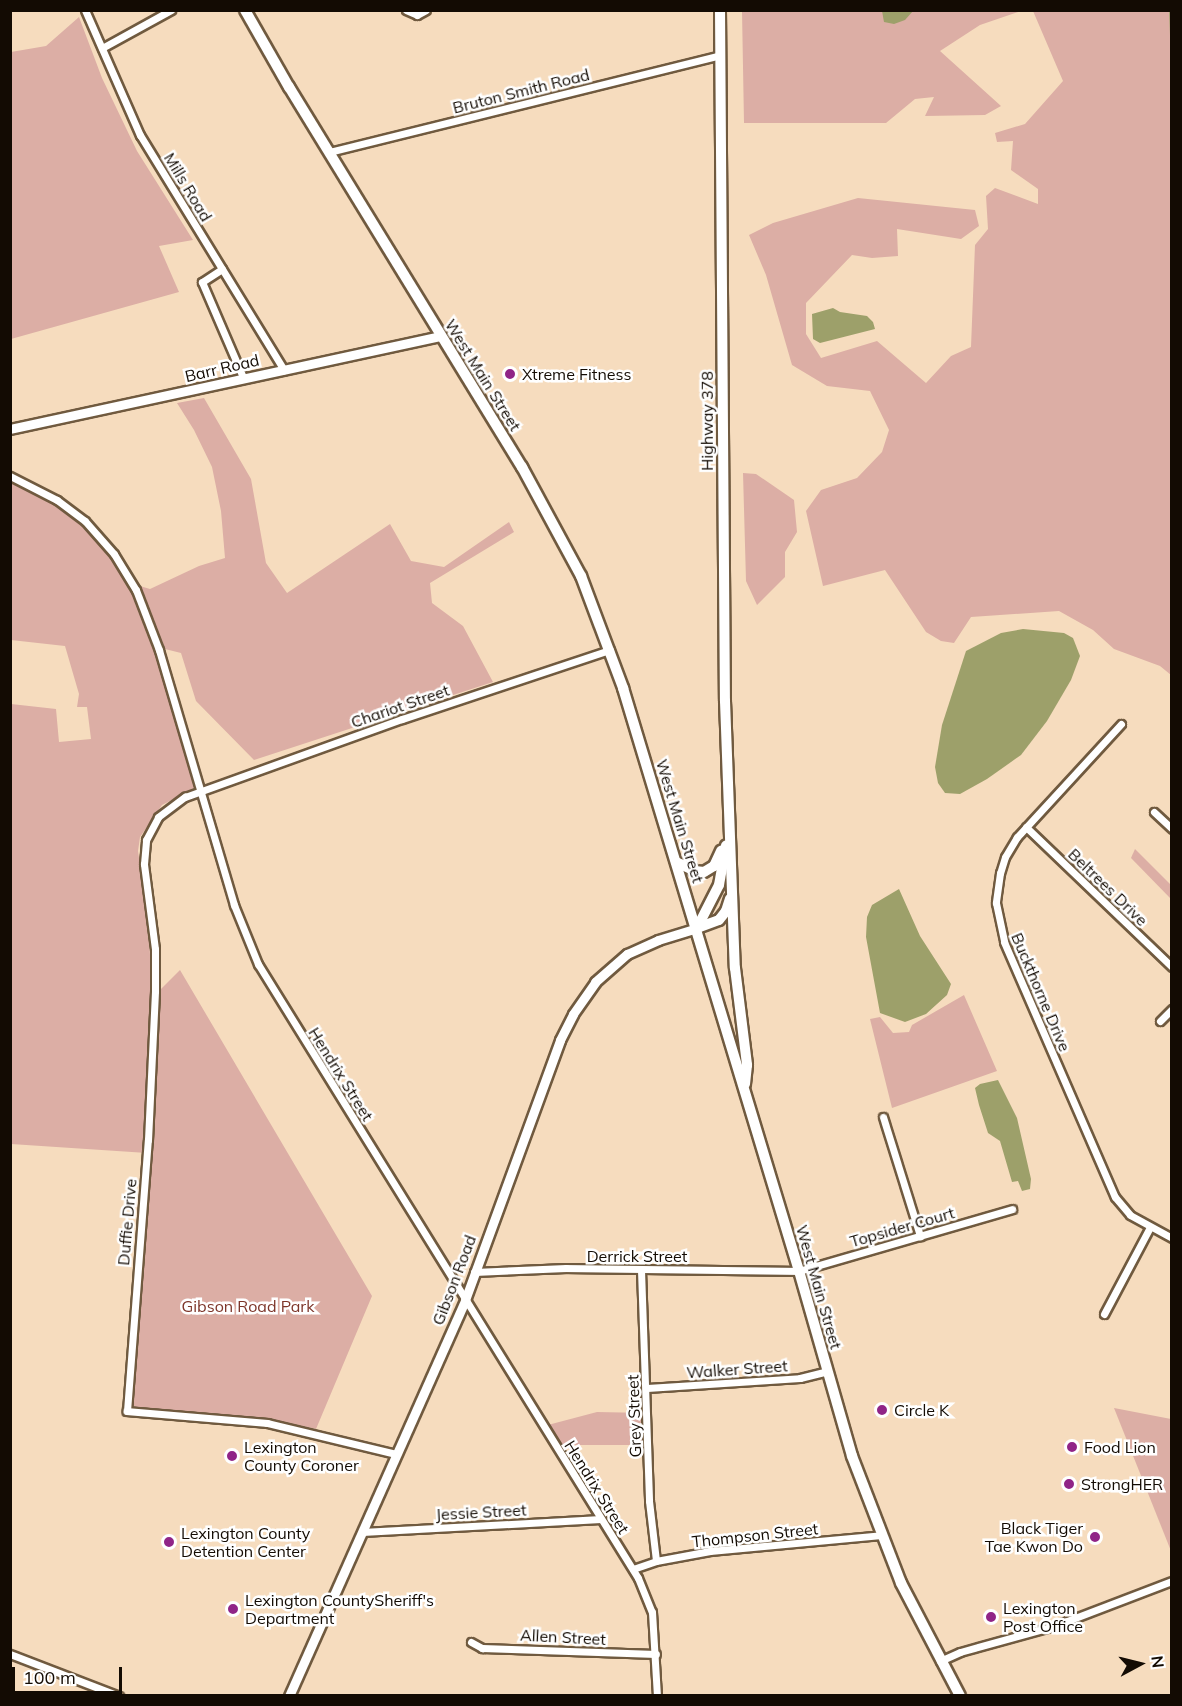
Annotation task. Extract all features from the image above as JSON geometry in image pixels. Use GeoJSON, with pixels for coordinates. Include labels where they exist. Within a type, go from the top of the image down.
{"type":"FeatureCollection","features":[{"type":"Feature","properties":{"kind":"main road","name":"West Main Street"},"geometry":{"type":"LineString","coordinates":[[246,10],[270,56],[522,467],[562,538],[610,650],[697,928],[852,1456],[881,1535],[914,1611],[960,1695]]}},
{"type":"Feature","properties":{"kind":"main road","name":"Highway 378"},"geometry":{"type":"LineString","coordinates":[[720,10],[724,625],[729,831]]}},
{"type":"Feature","properties":{"kind":"main road"},"geometry":{"type":"LineString","coordinates":[[676,862],[695,871],[708,870],[717,860],[729,831]]}},
{"type":"Feature","properties":{"kind":"main road"},"geometry":{"type":"LineString","coordinates":[[729,831],[736,992],[747,1065],[744,1088]]}},
{"type":"Feature","properties":{"kind":"main road"},"geometry":{"type":"LineString","coordinates":[[697,928],[719,885],[729,831]]}},
{"type":"Feature","properties":{"kind":"main road"},"geometry":{"type":"LineString","coordinates":[[697,928],[714,923],[723,915],[732,886]]}},
{"type":"Feature","properties":{"kind":"street","name":"Mills Road"},"geometry":{"type":"LineString","coordinates":[[85,10],[140,135],[284,370]]}},
{"type":"Feature","properties":{"kind":"street"},"geometry":{"type":"LineString","coordinates":[[102,48],[171,10]]}},
{"type":"Feature","properties":{"kind":"street"},"geometry":{"type":"LineString","coordinates":[[406,10],[417,15],[426,10]]}},
{"type":"Feature","properties":{"kind":"street","name":"Bruton Smith Road"},"geometry":{"type":"LineString","coordinates":[[329,152],[720,55]]}},
{"type":"Feature","properties":{"kind":"street"},"geometry":{"type":"LineString","coordinates":[[222,268],[202,282],[243,377]]}},
{"type":"Feature","properties":{"kind":"street","name":"Barr Road"},"geometry":{"type":"LineString","coordinates":[[10,429],[440,336]]}},
{"type":"Feature","properties":{"kind":"street","name":"Hendrix Street"},"geometry":{"type":"LineString","coordinates":[[10,476],[57,500],[86,521],[126,571],[145,608],[238,919],[258,963],[633,1569],[650,1605],[656,1654],[657,1695]]}},
{"type":"Feature","properties":{"kind":"street","name":"Chariot Street"},"geometry":{"type":"LineString","coordinates":[[201,791],[402,719],[610,650]]}},
{"type":"Feature","properties":{"kind":"street","name":"Buckthorne Drive"},"geometry":{"type":"LineString","coordinates":[[1121,724],[1010,847],[1000,873],[996,903],[998,924],[1115,1197],[1130,1215],[1172,1238]]}},
{"type":"Feature","properties":{"kind":"street","name":"Duffie Drive"},"geometry":{"type":"LineString","coordinates":[[201,791],[170,806],[158,817],[144,850],[155,949],[155,991],[148,1140],[127,1411],[267,1422],[396,1454]]}},
{"type":"Feature","properties":{"kind":"street"},"geometry":{"type":"LineString","coordinates":[[1154,812],[1172,829]]}},
{"type":"Feature","properties":{"kind":"street","name":"Beltrees Drive"},"geometry":{"type":"LineString","coordinates":[[1026,827],[1172,967]]}},
{"type":"Feature","properties":{"kind":"street","name":"Gibson Road"},"geometry":{"type":"LineString","coordinates":[[289,1695],[465,1300],[560,1040],[583,997],[595,982],[632,951],[697,928]]}},
{"type":"Feature","properties":{"kind":"street"},"geometry":{"type":"LineString","coordinates":[[1160,1020],[1172,1009]]}},
{"type":"Feature","properties":{"kind":"street"},"geometry":{"type":"LineString","coordinates":[[883,1117],[920,1236]]}},
{"type":"Feature","properties":{"kind":"street","name":"Topsider Court"},"geometry":{"type":"LineString","coordinates":[[799,1271],[1012,1209]]}},
{"type":"Feature","properties":{"kind":"street"},"geometry":{"type":"LineString","coordinates":[[1104,1314],[1150,1227]]}},
{"type":"Feature","properties":{"kind":"street","name":"Derrick Street"},"geometry":{"type":"LineString","coordinates":[[474,1272],[538,1269],[799,1271]]}},
{"type":"Feature","properties":{"kind":"street","name":"Grey Street"},"geometry":{"type":"LineString","coordinates":[[641,1270],[647,1388],[649,1501],[656,1561]]}},
{"type":"Feature","properties":{"kind":"street","name":"Walker Street"},"geometry":{"type":"LineString","coordinates":[[647,1388],[800,1378],[828,1371]]}},
{"type":"Feature","properties":{"kind":"street","name":"Jessie Street"},"geometry":{"type":"LineString","coordinates":[[362,1532],[601,1519]]}},
{"type":"Feature","properties":{"kind":"street","name":"Thompson Street"},"geometry":{"type":"LineString","coordinates":[[633,1569],[656,1561],[710,1551],[881,1535]]}},
{"type":"Feature","properties":{"kind":"street"},"geometry":{"type":"LineString","coordinates":[[940,1661],[960,1652],[1054,1626],[1172,1581]]}},
{"type":"Feature","properties":{"kind":"street","name":"Allen Street"},"geometry":{"type":"LineString","coordinates":[[471,1642],[482,1648],[656,1654]]}},
{"type":"Feature","properties":{"kind":"street"},"geometry":{"type":"LineString","coordinates":[[10,1654],[119,1695]]}},
{"type":"Feature","properties":{"kind":"green space"},"geometry":{"type":"Polygon","coordinates":[[[742,11],[1021,11],[980,25],[940,51],[1001,106],[985,115],[925,116],[934,97],[915,99],[886,123],[744,123],[742,11]]]}},
{"type":"Feature","properties":{"kind":"green space"},"geometry":{"type":"Polygon","coordinates":[[[1033,11],[1171,11],[1171,675],[1160,666],[1114,649],[1093,630],[1059,611],[971,617],[954,643],[941,641],[926,632],[885,570],[823,586],[806,511],[821,490],[857,478],[882,452],[889,430],[870,391],[827,386],[792,365],[766,275],[749,235],[773,223],[858,198],[975,210],[979,226],[961,239],[897,229],[898,256],[872,258],[852,255],[806,303],[806,334],[821,358],[877,341],[926,383],[951,356],[971,347],[975,245],[988,229],[986,196],[995,188],[1038,204],[1038,189],[1011,170],[1013,141],[997,142],[995,133],[1025,124],[1063,81],[1033,11]]]}},
{"type":"Feature","properties":{"kind":"green space"},"geometry":{"type":"Polygon","coordinates":[[[79,17],[102,78],[137,151],[193,240],[159,246],[179,292],[11,339],[11,52],[46,46],[79,17]]]}},
{"type":"Feature","properties":{"kind":"green space"},"geometry":{"type":"Polygon","coordinates":[[[204,398],[251,479],[266,563],[287,593],[390,524],[411,561],[444,567],[509,522],[514,532],[430,583],[432,603],[463,626],[493,682],[254,760],[196,701],[181,653],[161,648],[140,595],[195,788],[162,805],[140,837],[138,851],[148,921],[151,971],[147,1153],[11,1144],[11,704],[56,709],[59,742],[91,739],[87,707],[77,707],[79,694],[65,646],[11,640],[11,476],[32,486],[85,521],[133,584],[150,589],[199,566],[225,558],[221,511],[212,467],[194,430],[177,403],[204,398]]]}},
{"type":"Feature","properties":{"kind":"green space"},"geometry":{"type":"Polygon","coordinates":[[[743,473],[756,474],[794,500],[797,532],[785,552],[785,577],[757,605],[746,581],[743,473]]]}},
{"type":"Feature","properties":{"kind":"green space"},"geometry":{"type":"Polygon","coordinates":[[[1135,849],[1171,885],[1171,899],[1131,858],[1135,849]]]}},
{"type":"Feature","properties":{"kind":"green space","name":"Gibson Road Park"},"geometry":{"type":"Polygon","coordinates":[[[180,970],[372,1296],[316,1429],[265,1418],[135,1407],[130,1401],[158,992],[180,970]]]}},
{"type":"Feature","properties":{"kind":"green space"},"geometry":{"type":"Polygon","coordinates":[[[964,995],[997,1071],[892,1108],[870,1019],[880,1017],[893,1033],[909,1032],[912,1025],[964,995]]]}},
{"type":"Feature","properties":{"kind":"green space"},"geometry":{"type":"Polygon","coordinates":[[[1114,1408],[1171,1419],[1171,1551],[1114,1408]]]}},
{"type":"Feature","properties":{"kind":"green space"},"geometry":{"type":"Polygon","coordinates":[[[597,1412],[647,1413],[648,1445],[555,1445],[544,1426],[597,1412]]]}},
{"type":"Feature","properties":{"kind":"shaded area"},"geometry":{"type":"Polygon","coordinates":[[[882,10],[913,11],[905,20],[894,24],[884,22],[882,10]]]}},
{"type":"Feature","properties":{"kind":"shaded area"},"geometry":{"type":"Polygon","coordinates":[[[833,308],[840,312],[867,316],[873,322],[875,329],[820,343],[813,339],[812,314],[833,308]]]}},
{"type":"Feature","properties":{"kind":"shaded area"},"geometry":{"type":"Polygon","coordinates":[[[1023,629],[1064,633],[1073,638],[1080,656],[1071,680],[1047,721],[1021,755],[987,779],[960,794],[945,793],[938,783],[935,767],[942,725],[966,651],[1001,633],[1023,629]]]}},
{"type":"Feature","properties":{"kind":"shaded area"},"geometry":{"type":"Polygon","coordinates":[[[899,889],[920,936],[951,984],[947,995],[926,1014],[905,1022],[880,1013],[866,937],[867,917],[872,905],[899,889]]]}},
{"type":"Feature","properties":{"kind":"shaded area"},"geometry":{"type":"Polygon","coordinates":[[[998,1080],[1017,1118],[1031,1179],[1030,1189],[1022,1191],[1018,1181],[1012,1182],[1000,1141],[988,1133],[979,1105],[975,1088],[980,1084],[998,1080]]]}},
{"type":"Feature","properties":{"kind":"waterway"},"geometry":{"type":"LineString","coordinates":[[1170,10],[1172,60]]}},
{"type":"Feature","properties":{"kind":"place","name":"Xtreme Fitness"},"geometry":{"type":"Point","coordinates":[510,374]}},
{"type":"Feature","properties":{"kind":"place","name":"Circle K"},"geometry":{"type":"Point","coordinates":[882,1410]}},
{"type":"Feature","properties":{"kind":"place","name":"Food Lion"},"geometry":{"type":"Point","coordinates":[1072,1447]}},
{"type":"Feature","properties":{"kind":"place","name":"Lexington County Coroner"},"geometry":{"type":"Point","coordinates":[232,1456]}},
{"type":"Feature","properties":{"kind":"place","name":"StrongHER"},"geometry":{"type":"Point","coordinates":[1069,1484]}},
{"type":"Feature","properties":{"kind":"place","name":"Black Tiger Tae Kwon Do"},"geometry":{"type":"Point","coordinates":[1095,1537]}},
{"type":"Feature","properties":{"kind":"place","name":"Lexington County Detention Center"},"geometry":{"type":"Point","coordinates":[169,1542]}},
{"type":"Feature","properties":{"kind":"place","name":"Lexington CountySheriff's Department"},"geometry":{"type":"Point","coordinates":[233,1609]}},
{"type":"Feature","properties":{"kind":"place","name":"Lexington Post Office"},"geometry":{"type":"Point","coordinates":[991,1617]}}]}
